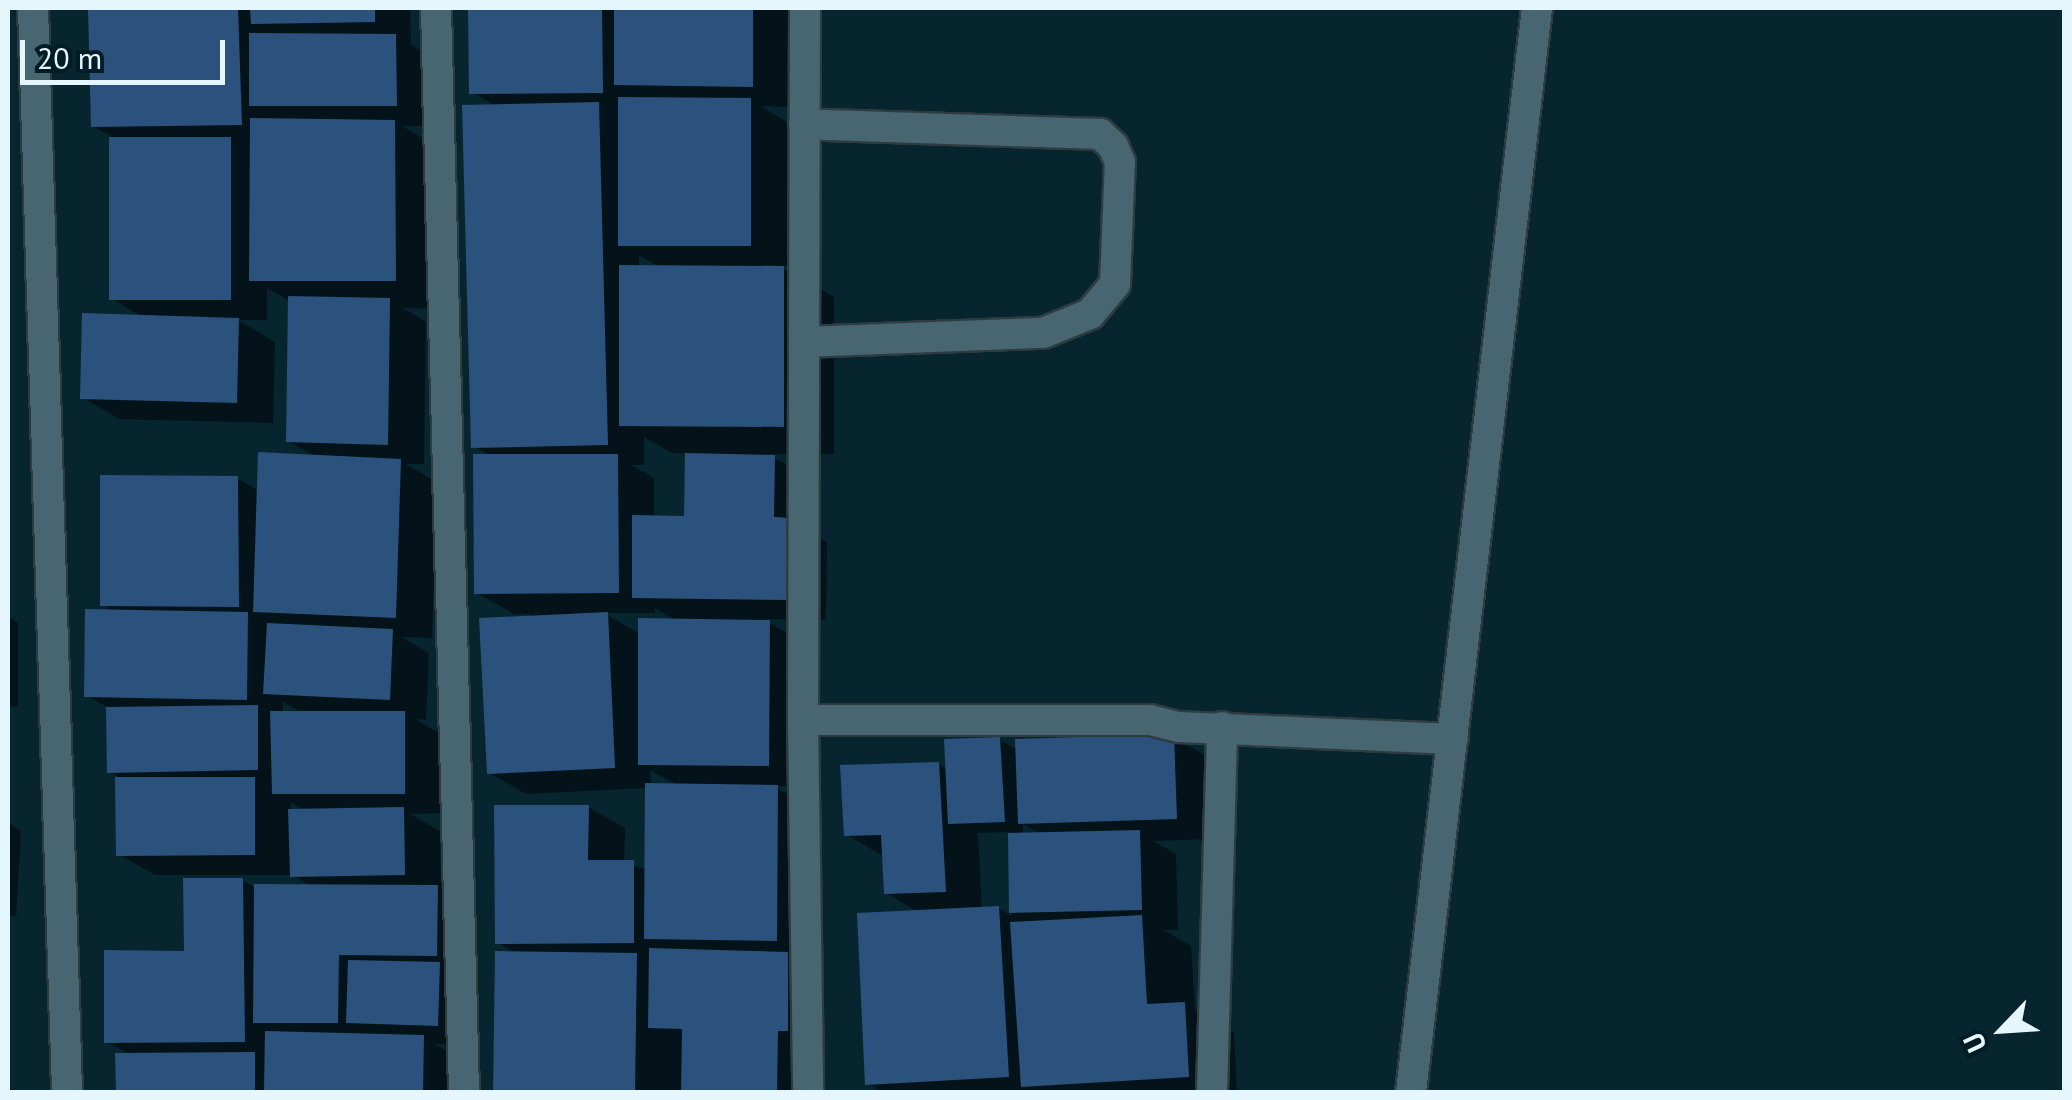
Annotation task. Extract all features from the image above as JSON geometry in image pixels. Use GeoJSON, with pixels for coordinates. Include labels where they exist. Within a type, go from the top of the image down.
{"type":"FeatureCollection","features":[{"type":"Feature","properties":{"kind":"street"},"geometry":{"type":"LineString","coordinates":[[33,8],[66,1092]]}},
{"type":"Feature","properties":{"kind":"street"},"geometry":{"type":"LineString","coordinates":[[436,8],[464,1092]]}},
{"type":"Feature","properties":{"kind":"street"},"geometry":{"type":"LineString","coordinates":[[804,8],[802,720],[808,1092]]}},
{"type":"Feature","properties":{"kind":"street"},"geometry":{"type":"LineString","coordinates":[[1411,1092],[1537,8]]}},
{"type":"Feature","properties":{"kind":"street"},"geometry":{"type":"LineString","coordinates":[[804,124],[1100,134],[1120,162],[1115,284],[1090,314],[1043,333],[804,342]]}},
{"type":"Feature","properties":{"kind":"street"},"geometry":{"type":"LineString","coordinates":[[802,720],[1150,720],[1179,727],[1453,740]]}},
{"type":"Feature","properties":{"kind":"street"},"geometry":{"type":"LineString","coordinates":[[1212,1092],[1222,727]]}},
{"type":"Feature","properties":{"kind":"building"},"geometry":{"type":"Polygon","coordinates":[[[88,8],[238,8],[242,125],[91,127],[88,8]]]}},
{"type":"Feature","properties":{"kind":"building"},"geometry":{"type":"Polygon","coordinates":[[[250,8],[375,8],[375,22],[251,24],[250,8]]]}},
{"type":"Feature","properties":{"kind":"building"},"geometry":{"type":"Polygon","coordinates":[[[468,8],[602,8],[603,93],[469,94],[468,8]]]}},
{"type":"Feature","properties":{"kind":"building"},"geometry":{"type":"Polygon","coordinates":[[[614,8],[753,8],[753,87],[614,85],[614,8]]]}},
{"type":"Feature","properties":{"kind":"building"},"geometry":{"type":"Polygon","coordinates":[[[249,33],[396,34],[397,106],[249,106],[249,33]]]}},
{"type":"Feature","properties":{"kind":"building"},"geometry":{"type":"Polygon","coordinates":[[[618,97],[751,98],[751,246],[618,246],[618,97]]]}},
{"type":"Feature","properties":{"kind":"building"},"geometry":{"type":"Polygon","coordinates":[[[599,102],[608,445],[471,448],[462,105],[599,102]]]}},
{"type":"Feature","properties":{"kind":"building"},"geometry":{"type":"Polygon","coordinates":[[[250,118],[395,120],[396,281],[249,281],[250,118]]]}},
{"type":"Feature","properties":{"kind":"building"},"geometry":{"type":"Polygon","coordinates":[[[109,137],[231,137],[231,300],[109,300],[109,137]]]}},
{"type":"Feature","properties":{"kind":"building"},"geometry":{"type":"Polygon","coordinates":[[[619,265],[784,266],[784,427],[619,426],[619,265]]]}},
{"type":"Feature","properties":{"kind":"building"},"geometry":{"type":"Polygon","coordinates":[[[288,296],[390,298],[388,445],[286,442],[288,296]]]}},
{"type":"Feature","properties":{"kind":"building"},"geometry":{"type":"Polygon","coordinates":[[[82,313],[239,318],[237,403],[80,399],[82,313]]]}},
{"type":"Feature","properties":{"kind":"building"},"geometry":{"type":"Polygon","coordinates":[[[258,452],[401,459],[396,618],[253,612],[258,452]]]}},
{"type":"Feature","properties":{"kind":"building"},"geometry":{"type":"Polygon","coordinates":[[[685,453],[775,455],[774,517],[791,518],[790,600],[632,598],[632,515],[684,516],[685,453]]]}},
{"type":"Feature","properties":{"kind":"building"},"geometry":{"type":"Polygon","coordinates":[[[473,454],[618,454],[619,593],[474,594],[473,454]]]}},
{"type":"Feature","properties":{"kind":"building"},"geometry":{"type":"Polygon","coordinates":[[[100,475],[238,476],[239,607],[100,606],[100,475]]]}},
{"type":"Feature","properties":{"kind":"building"},"geometry":{"type":"Polygon","coordinates":[[[85,609],[248,612],[247,700],[84,697],[85,609]]]}},
{"type":"Feature","properties":{"kind":"building"},"geometry":{"type":"Polygon","coordinates":[[[608,612],[615,768],[487,774],[479,618],[608,612]]]}},
{"type":"Feature","properties":{"kind":"building"},"geometry":{"type":"Polygon","coordinates":[[[638,618],[770,620],[769,766],[638,765],[638,618]]]}},
{"type":"Feature","properties":{"kind":"building"},"geometry":{"type":"Polygon","coordinates":[[[267,623],[393,629],[390,700],[263,694],[267,623]]]}},
{"type":"Feature","properties":{"kind":"building"},"geometry":{"type":"Polygon","coordinates":[[[258,705],[258,770],[107,773],[106,707],[258,705]]]}},
{"type":"Feature","properties":{"kind":"building"},"geometry":{"type":"Polygon","coordinates":[[[270,711],[405,711],[405,794],[272,794],[270,711]]]}},
{"type":"Feature","properties":{"kind":"building"},"geometry":{"type":"Polygon","coordinates":[[[1174,734],[1177,819],[1018,824],[1015,739],[1174,734]]]}},
{"type":"Feature","properties":{"kind":"building"},"geometry":{"type":"Polygon","coordinates":[[[1000,737],[1005,822],[948,824],[944,739],[1000,737]]]}},
{"type":"Feature","properties":{"kind":"building"},"geometry":{"type":"Polygon","coordinates":[[[939,762],[946,892],[884,894],[881,835],[844,836],[840,765],[939,762]]]}},
{"type":"Feature","properties":{"kind":"building"},"geometry":{"type":"Polygon","coordinates":[[[115,777],[255,777],[255,855],[116,856],[115,777]]]}},
{"type":"Feature","properties":{"kind":"building"},"geometry":{"type":"Polygon","coordinates":[[[645,783],[778,785],[777,941],[644,939],[645,783]]]}},
{"type":"Feature","properties":{"kind":"building"},"geometry":{"type":"Polygon","coordinates":[[[494,805],[589,805],[588,860],[634,860],[634,943],[495,944],[494,805]]]}},
{"type":"Feature","properties":{"kind":"building"},"geometry":{"type":"Polygon","coordinates":[[[404,807],[405,875],[290,877],[288,809],[404,807]]]}},
{"type":"Feature","properties":{"kind":"building"},"geometry":{"type":"Polygon","coordinates":[[[1140,830],[1142,910],[1009,913],[1008,833],[1140,830]]]}},
{"type":"Feature","properties":{"kind":"building"},"geometry":{"type":"Polygon","coordinates":[[[183,878],[243,878],[245,1042],[104,1043],[104,950],[184,951],[183,878]]]}},
{"type":"Feature","properties":{"kind":"building"},"geometry":{"type":"Polygon","coordinates":[[[254,884],[438,885],[437,956],[339,955],[338,1023],[253,1023],[254,884]]]}},
{"type":"Feature","properties":{"kind":"building"},"geometry":{"type":"Polygon","coordinates":[[[999,906],[1009,1077],[865,1085],[857,913],[999,906]]]}},
{"type":"Feature","properties":{"kind":"building"},"geometry":{"type":"Polygon","coordinates":[[[1142,915],[1147,1004],[1185,1002],[1189,1077],[1021,1087],[1010,922],[1142,915]]]}},
{"type":"Feature","properties":{"kind":"building"},"geometry":{"type":"Polygon","coordinates":[[[649,948],[788,952],[788,1031],[778,1031],[777,1092],[681,1092],[682,1029],[648,1028],[649,948]]]}},
{"type":"Feature","properties":{"kind":"building"},"geometry":{"type":"Polygon","coordinates":[[[495,951],[637,953],[635,1092],[493,1092],[495,951]]]}},
{"type":"Feature","properties":{"kind":"building"},"geometry":{"type":"Polygon","coordinates":[[[348,960],[440,962],[438,1026],[346,1023],[348,960]]]}},
{"type":"Feature","properties":{"kind":"building"},"geometry":{"type":"Polygon","coordinates":[[[265,1031],[424,1035],[423,1092],[264,1092],[265,1031]]]}},
{"type":"Feature","properties":{"kind":"building"},"geometry":{"type":"Polygon","coordinates":[[[255,1052],[255,1092],[116,1092],[115,1053],[255,1052]]]}}]}
